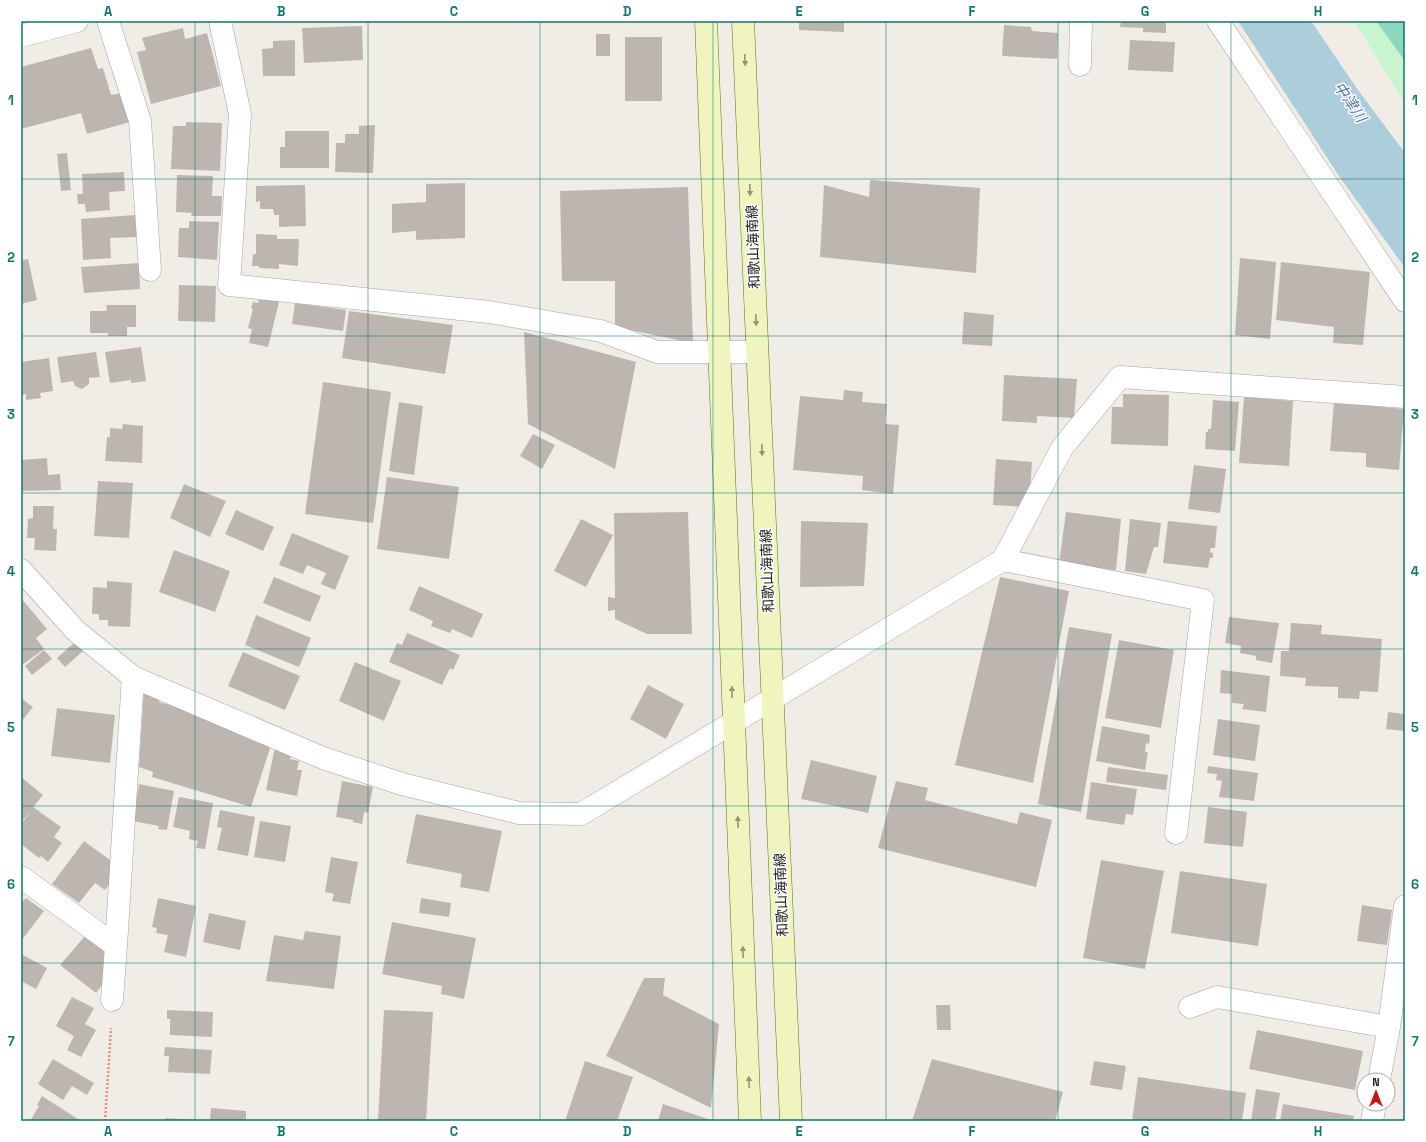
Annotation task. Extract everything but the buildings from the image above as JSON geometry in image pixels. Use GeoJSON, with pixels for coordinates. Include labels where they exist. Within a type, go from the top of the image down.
{"type":"FeatureCollection","features":[{"type":"Feature","properties":{"kind":"main road"},"geometry":{"type":"LineString","coordinates":[[706,21],[718,352],[750,1121]]}},
{"type":"Feature","properties":{"kind":"main road","name":"和歌山海南線"},"geometry":{"type":"LineString","coordinates":[[743,21],[790,1121]]}},
{"type":"Feature","properties":{"kind":"street"},"geometry":{"type":"LineString","coordinates":[[21,36],[77,21]]}},
{"type":"Feature","properties":{"kind":"street"},"geometry":{"type":"LineString","coordinates":[[108,21],[140,121],[150,270]]}},
{"type":"Feature","properties":{"kind":"street"},"geometry":{"type":"LineString","coordinates":[[220,21],[240,114],[229,285],[489,312],[601,331],[657,352],[757,352]]}},
{"type":"Feature","properties":{"kind":"street"},"geometry":{"type":"LineString","coordinates":[[1080,65],[1081,21]]}},
{"type":"Feature","properties":{"kind":"street"},"geometry":{"type":"LineString","coordinates":[[1218,21],[1405,301]]}},
{"type":"Feature","properties":{"kind":"street"},"geometry":{"type":"LineString","coordinates":[[21,570],[76,630],[133,677],[323,758],[402,784],[519,813],[581,814],[1003,560],[1062,448],[1120,377],[1405,397]]}},
{"type":"Feature","properties":{"kind":"street"},"geometry":{"type":"LineString","coordinates":[[1003,560],[1202,600],[1176,833]]}},
{"type":"Feature","properties":{"kind":"street"},"geometry":{"type":"LineString","coordinates":[[112,1000],[133,677]]}},
{"type":"Feature","properties":{"kind":"street"},"geometry":{"type":"LineString","coordinates":[[21,877],[116,946]]}},
{"type":"Feature","properties":{"kind":"street"},"geometry":{"type":"LineString","coordinates":[[1381,1072],[1389,1027],[1405,906]]}},
{"type":"Feature","properties":{"kind":"street"},"geometry":{"type":"LineString","coordinates":[[1190,1008],[1217,997],[1389,1027]]}},
{"type":"Feature","properties":{"kind":"path"},"geometry":{"type":"LineString","coordinates":[[105,1121],[112,1000]]}},
{"type":"Feature","properties":{"kind":"green space"},"geometry":{"type":"Polygon","coordinates":[[[1354,21],[1405,21],[1405,103],[1354,21]]]}},
{"type":"Feature","properties":{"kind":"green space"},"geometry":{"type":"Polygon","coordinates":[[[1376,21],[1405,21],[1405,61],[1376,21]]]}},
{"type":"Feature","properties":{"kind":"water","name":"中津川"},"geometry":{"type":"Polygon","coordinates":[[[1238,21],[1311,21],[1358,90],[1405,153],[1405,268],[1339,176],[1238,21]]]}}]}
